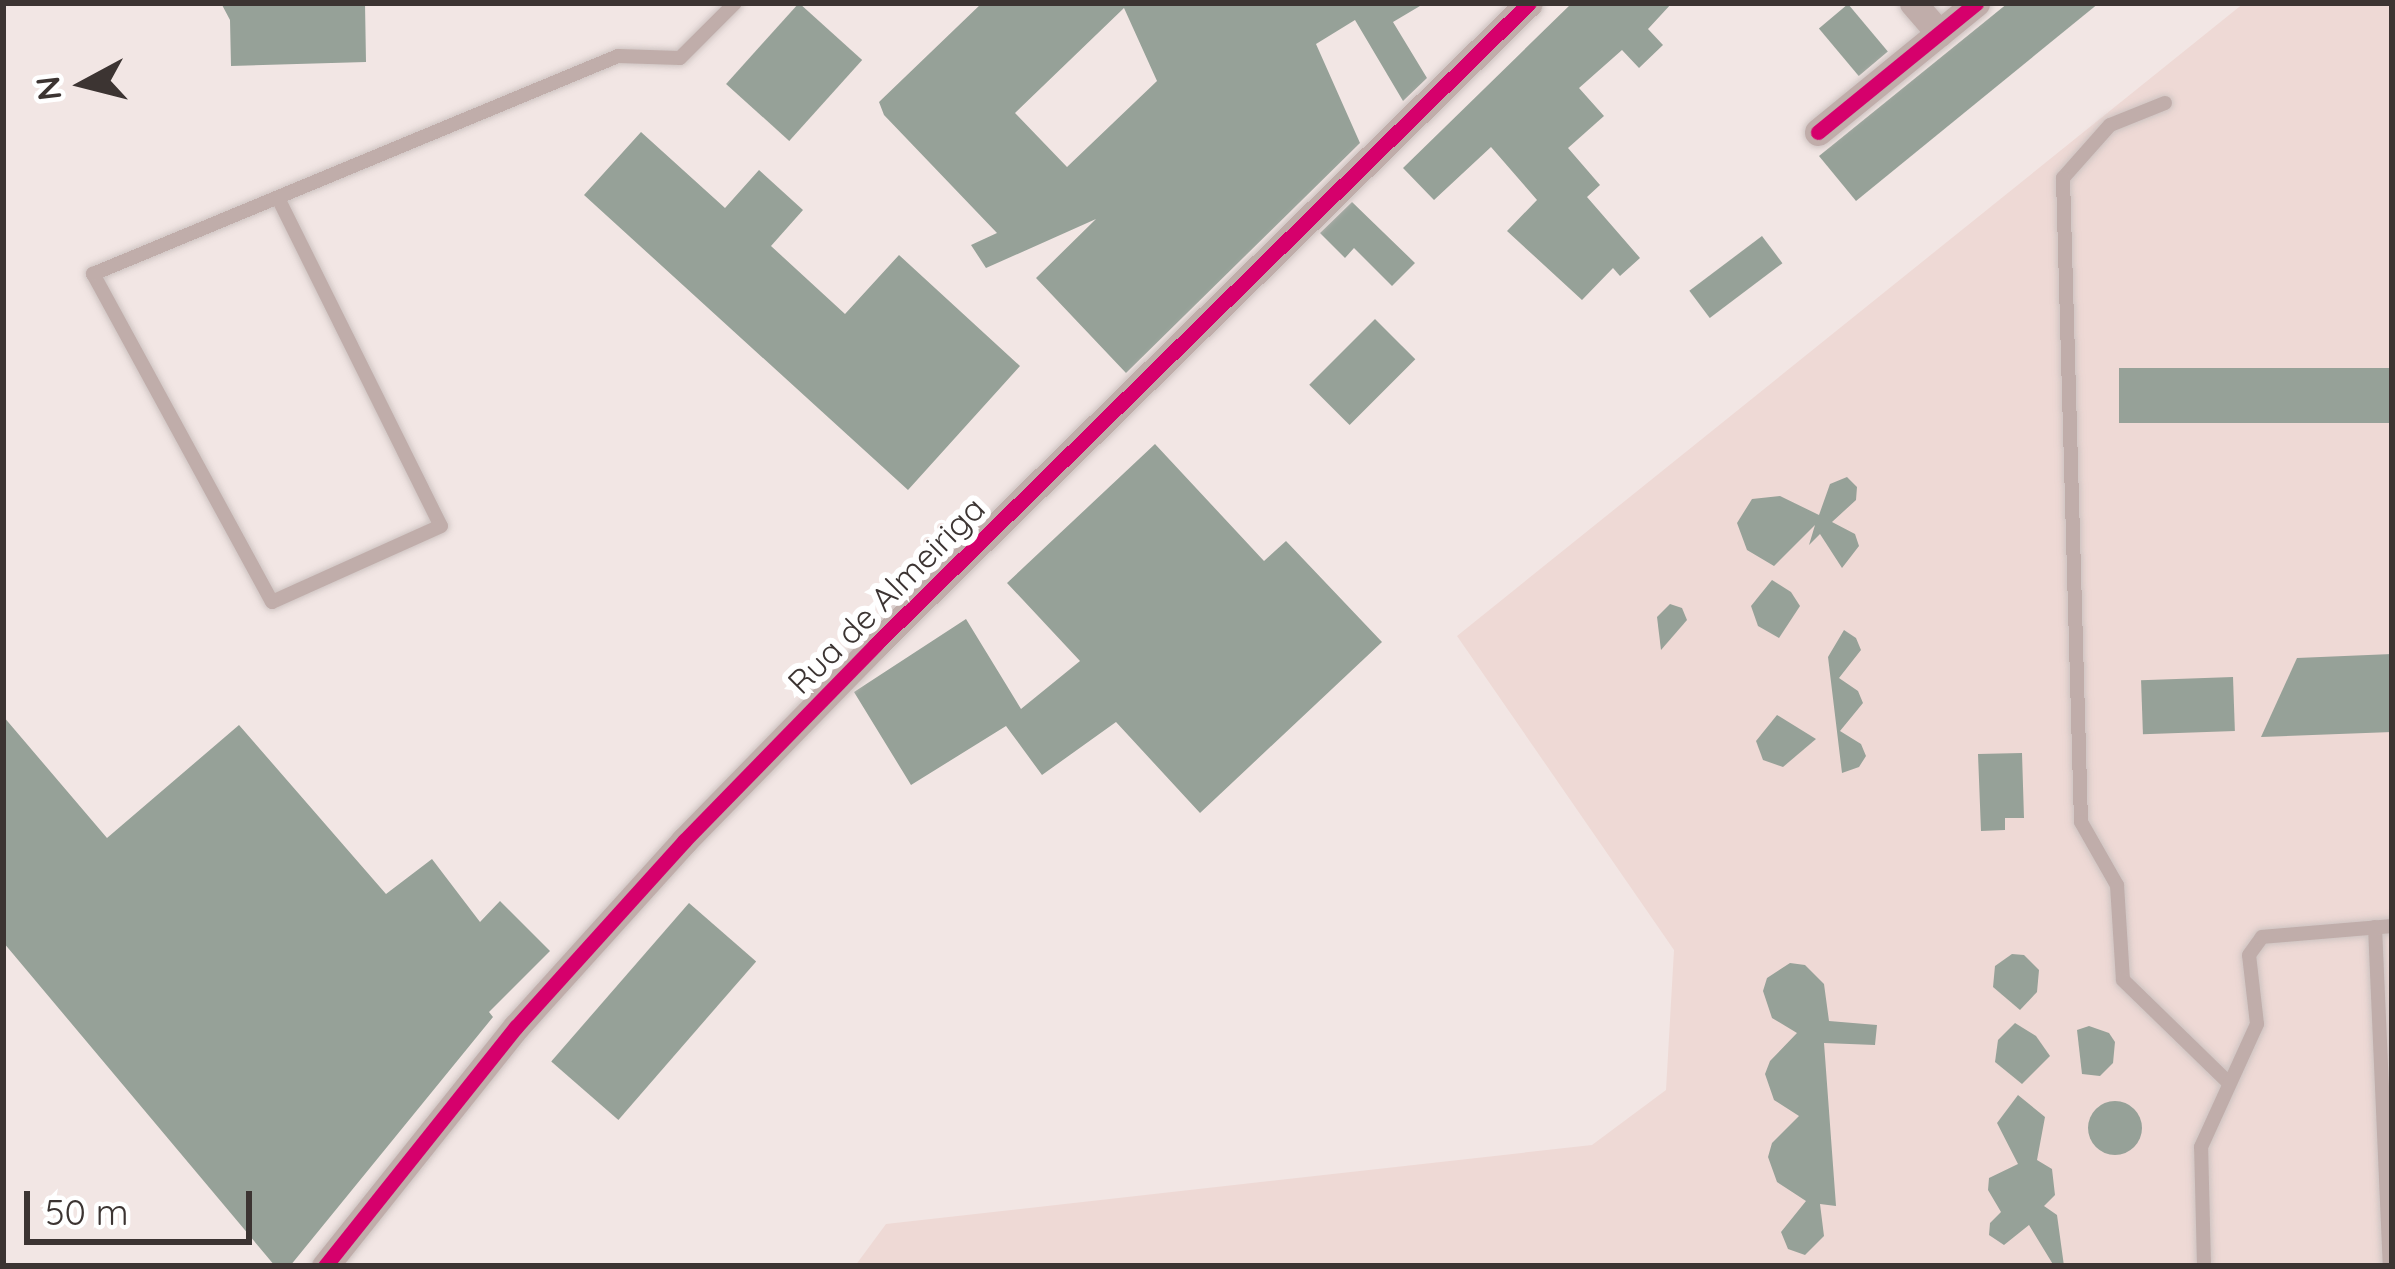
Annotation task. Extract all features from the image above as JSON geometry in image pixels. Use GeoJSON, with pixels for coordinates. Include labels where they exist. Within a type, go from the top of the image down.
{"type":"FeatureCollection","features":[{"type":"Feature","properties":{"kind":"street","name":"Rua de Almeiriga"},"geometry":{"type":"LineString","coordinates":[[325,1266],[516,1027],[684,842],[875,645],[1529,3]]}},
{"type":"Feature","properties":{"kind":"street"},"geometry":{"type":"LineString","coordinates":[[1913,3],[1939,33]]}},
{"type":"Feature","properties":{"kind":"street"},"geometry":{"type":"LineString","coordinates":[[1818,133],[1976,3]]}},
{"type":"Feature","properties":{"kind":"lane"},"geometry":{"type":"LineString","coordinates":[[278,197],[441,526],[272,602],[93,274],[278,197],[618,56],[680,58],[735,3]]}},
{"type":"Feature","properties":{"kind":"lane"},"geometry":{"type":"LineString","coordinates":[[2165,103],[2110,125],[2062,178],[2080,822],[2117,885],[2123,980],[2228,1082]]}},
{"type":"Feature","properties":{"kind":"lane"},"geometry":{"type":"LineString","coordinates":[[2375,926],[2390,1266]]}},
{"type":"Feature","properties":{"kind":"lane"},"geometry":{"type":"LineString","coordinates":[[2204,1266],[2201,1147],[2257,1024],[2249,956],[2262,937],[2392,926]]}},
{"type":"Feature","properties":{"kind":"shaded area"},"geometry":{"type":"Polygon","coordinates":[[[2244,3],[2392,3],[2392,1266],[855,1266],[886,1224],[1592,1145],[1666,1090],[1674,950],[1457,636],[2244,3]]]}},
{"type":"Feature","properties":{"kind":"building"},"geometry":{"type":"Polygon","coordinates":[[[221,3],[365,3],[366,62],[231,66],[230,20],[221,3]]]}},
{"type":"Feature","properties":{"kind":"building"},"geometry":{"type":"Polygon","coordinates":[[[799,3],[862,60],[789,141],[726,84],[799,3]]]}},
{"type":"Feature","properties":{"kind":"building"},"geometry":{"type":"Polygon","coordinates":[[[982,3],[1425,3],[1393,22],[1427,78],[1403,101],[1355,20],[1316,44],[1360,143],[1126,373],[1036,278],[1096,219],[986,268],[971,245],[997,233],[884,115],[879,102],[982,3]],[[1124,8],[1015,113],[1067,167],[1157,81],[1124,8]]]}},
{"type":"Feature","properties":{"kind":"building"},"geometry":{"type":"Polygon","coordinates":[[[1572,3],[1672,3],[1648,29],[1663,45],[1639,68],[1622,50],[1579,88],[1604,116],[1568,148],[1600,185],[1587,197],[1640,258],[1620,276],[1613,268],[1582,300],[1507,231],[1537,200],[1491,147],[1434,200],[1403,168],[1572,3]]]}},
{"type":"Feature","properties":{"kind":"building"},"geometry":{"type":"Polygon","coordinates":[[[2008,3],[2099,3],[1856,201],[1819,156],[2008,3]]]}},
{"type":"Feature","properties":{"kind":"building"},"geometry":{"type":"Polygon","coordinates":[[[1848,4],[1888,51],[1859,76],[1819,28],[1848,4]]]}},
{"type":"Feature","properties":{"kind":"building"},"geometry":{"type":"Polygon","coordinates":[[[641,132],[725,208],[759,170],[803,210],[771,246],[845,314],[899,255],[1020,366],[908,490],[584,195],[641,132]]]}},
{"type":"Feature","properties":{"kind":"building"},"geometry":{"type":"Polygon","coordinates":[[[1352,202],[1415,263],[1392,286],[1354,248],[1345,258],[1320,233],[1352,202]]]}},
{"type":"Feature","properties":{"kind":"building"},"geometry":{"type":"Polygon","coordinates":[[[1762,236],[1782,263],[1710,318],[1689,291],[1762,236]]]}},
{"type":"Feature","properties":{"kind":"building"},"geometry":{"type":"Polygon","coordinates":[[[1375,319],[1415,359],[1350,425],[1309,385],[1375,319]]]}},
{"type":"Feature","properties":{"kind":"building"},"geometry":{"type":"Polygon","coordinates":[[[2119,368],[2392,368],[2392,423],[2119,423],[2119,368]]]}},
{"type":"Feature","properties":{"kind":"building"},"geometry":{"type":"Polygon","coordinates":[[[1155,444],[1264,561],[1286,541],[1382,642],[1200,813],[1116,722],[1042,775],[1006,726],[911,785],[854,692],[966,619],[1021,709],[1080,661],[1007,583],[1155,444]]]}},
{"type":"Feature","properties":{"kind":"building"},"geometry":{"type":"Polygon","coordinates":[[[1847,477],[1857,487],[1856,500],[1832,522],[1855,534],[1859,546],[1842,568],[1820,534],[1809,545],[1815,525],[1774,566],[1747,550],[1737,523],[1752,499],[1780,496],[1819,515],[1830,484],[1847,477]]]}},
{"type":"Feature","properties":{"kind":"building"},"geometry":{"type":"Polygon","coordinates":[[[1772,580],[1791,592],[1800,606],[1779,638],[1758,626],[1751,606],[1772,580]]]}},
{"type":"Feature","properties":{"kind":"building"},"geometry":{"type":"Polygon","coordinates":[[[1670,604],[1682,608],[1687,620],[1661,650],[1657,617],[1670,604]]]}},
{"type":"Feature","properties":{"kind":"building"},"geometry":{"type":"Polygon","coordinates":[[[1844,630],[1856,638],[1861,650],[1839,678],[1858,691],[1863,703],[1840,731],[1861,744],[1866,756],[1859,767],[1842,773],[1828,657],[1844,630]]]}},
{"type":"Feature","properties":{"kind":"building"},"geometry":{"type":"Polygon","coordinates":[[[2392,654],[2392,732],[2261,737],[2297,658],[2392,654]]]}},
{"type":"Feature","properties":{"kind":"building"},"geometry":{"type":"Polygon","coordinates":[[[2233,677],[2235,731],[2143,734],[2141,680],[2233,677]]]}},
{"type":"Feature","properties":{"kind":"building"},"geometry":{"type":"Polygon","coordinates":[[[1777,715],[1816,739],[1783,767],[1763,760],[1756,741],[1777,715]]]}},
{"type":"Feature","properties":{"kind":"building"},"geometry":{"type":"Polygon","coordinates":[[[3,716],[107,838],[239,725],[386,894],[432,859],[480,922],[500,901],[550,951],[489,1012],[493,1017],[290,1266],[275,1266],[3,942],[3,716]]]}},
{"type":"Feature","properties":{"kind":"building"},"geometry":{"type":"Polygon","coordinates":[[[2022,753],[2024,818],[2005,818],[2005,830],[1981,831],[1978,754],[2022,753]]]}},
{"type":"Feature","properties":{"kind":"building"},"geometry":{"type":"Polygon","coordinates":[[[689,903],[756,961],[618,1120],[551,1061],[689,903]]]}},
{"type":"Feature","properties":{"kind":"building"},"geometry":{"type":"Polygon","coordinates":[[[2012,954],[2024,955],[2039,970],[2037,992],[2020,1010],[1993,987],[1995,966],[2012,954]]]}},
{"type":"Feature","properties":{"kind":"building"},"geometry":{"type":"Polygon","coordinates":[[[1790,963],[1805,965],[1824,984],[1829,1021],[1877,1025],[1875,1045],[1824,1043],[1836,1206],[1820,1204],[1824,1236],[1805,1255],[1788,1249],[1781,1232],[1806,1201],[1777,1182],[1768,1157],[1772,1143],[1799,1116],[1774,1100],[1765,1074],[1770,1061],[1797,1033],[1772,1018],[1763,991],[1767,978],[1790,963]]]}},
{"type":"Feature","properties":{"kind":"building"},"geometry":{"type":"Polygon","coordinates":[[[2015,1023],[2036,1036],[2050,1056],[2022,1084],[1995,1062],[1998,1040],[2015,1023]]]}},
{"type":"Feature","properties":{"kind":"building"},"geometry":{"type":"Polygon","coordinates":[[[2089,1026],[2109,1033],[2115,1042],[2113,1063],[2100,1076],[2082,1074],[2077,1030],[2089,1026]]]}},
{"type":"Feature","properties":{"kind":"building"},"geometry":{"type":"Polygon","coordinates":[[[2018,1095],[2045,1117],[2037,1160],[2052,1169],[2055,1195],[2044,1206],[2057,1215],[2064,1266],[2054,1266],[2029,1225],[2004,1245],[1989,1235],[1990,1223],[2001,1212],[1988,1190],[1989,1178],[2018,1164],[1997,1123],[2018,1095]]]}},
{"type":"Feature","properties":{"kind":"building"},"geometry":{"type":"Polygon","coordinates":[[[2115,1101],[2134,1109],[2142,1128],[2134,1147],[2115,1155],[2096,1147],[2088,1128],[2096,1109],[2115,1101]]]}},
{"type":"Feature","properties":{"kind":"cycle path"},"geometry":{"type":"LineString","coordinates":[[325,1266],[516,1027],[684,841],[875,645],[1529,3]]}},
{"type":"Feature","properties":{"kind":"cycle path"},"geometry":{"type":"LineString","coordinates":[[1818,132],[1976,3]]}}]}
